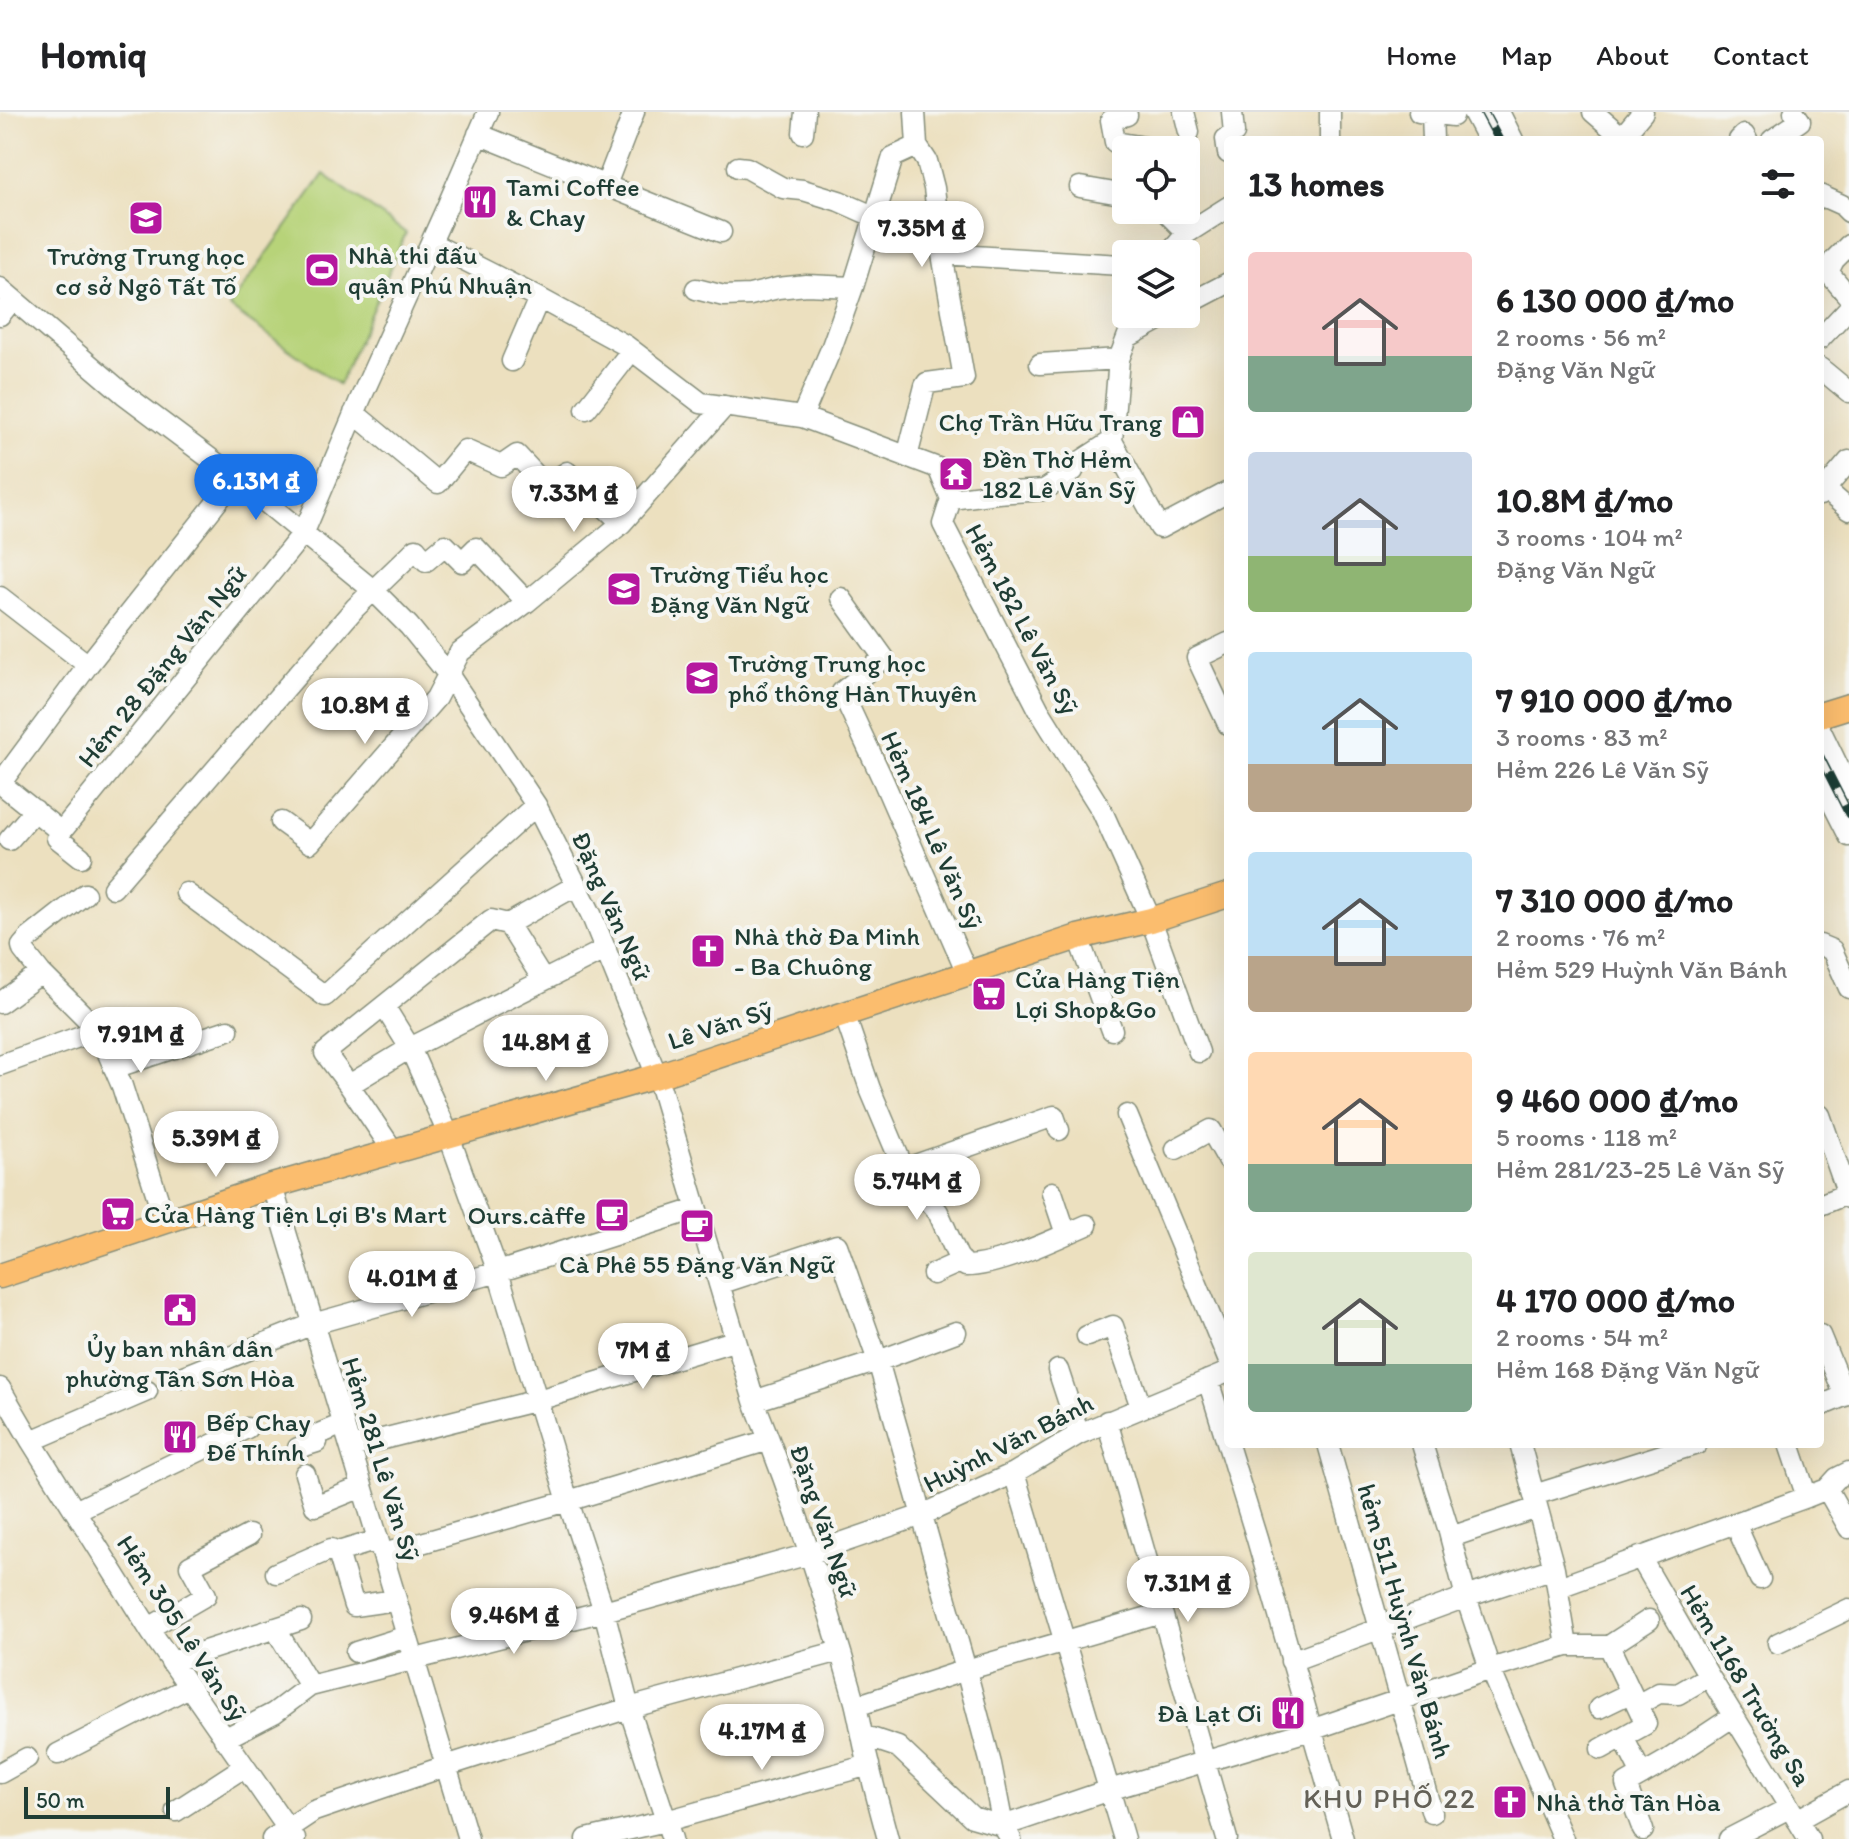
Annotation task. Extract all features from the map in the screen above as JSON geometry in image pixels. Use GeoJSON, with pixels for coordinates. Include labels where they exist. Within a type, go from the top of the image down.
{"type":"FeatureCollection","features":[{"type":"Feature","properties":{"kind":"main road"},"geometry":{"type":"LineString","coordinates":[[1824,714],[1849,706]]}},
{"type":"Feature","properties":{"kind":"main road","name":"Lê Văn Sỹ"},"geometry":{"type":"LineString","coordinates":[[0,1276],[272,1186],[657,1076],[1078,937],[1151,920],[1224,896]]}},
{"type":"Feature","properties":{"kind":"street","name":"Hẻm 28 Đặng Văn Ngữ"},"geometry":{"type":"LineString","coordinates":[[61,832],[304,532],[488,112]]}},
{"type":"Feature","properties":{"kind":"street"},"geometry":{"type":"LineString","coordinates":[[606,185],[634,112]]}},
{"type":"Feature","properties":{"kind":"street"},"geometry":{"type":"LineString","coordinates":[[803,133],[805,112]]}},
{"type":"Feature","properties":{"kind":"street"},"geometry":{"type":"LineString","coordinates":[[907,457],[927,383],[964,378],[934,188],[927,161],[917,146],[915,112]]}},
{"type":"Feature","properties":{"kind":"street"},"geometry":{"type":"LineString","coordinates":[[1114,136],[1111,120],[1127,115],[1125,112]]}},
{"type":"Feature","properties":{"kind":"street"},"geometry":{"type":"LineString","coordinates":[[1230,136],[1234,133],[1232,112]]}},
{"type":"Feature","properties":{"kind":"street"},"geometry":{"type":"LineString","coordinates":[[1330,112],[1330,136]]}},
{"type":"Feature","properties":{"kind":"street"},"geometry":{"type":"LineString","coordinates":[[1419,112],[1453,116],[1454,112]]}},
{"type":"Feature","properties":{"kind":"street"},"geometry":{"type":"LineString","coordinates":[[1473,112],[1486,136]]}},
{"type":"Feature","properties":{"kind":"street"},"geometry":{"type":"LineString","coordinates":[[1499,112],[1511,136]]}},
{"type":"Feature","properties":{"kind":"street"},"geometry":{"type":"LineString","coordinates":[[1593,112],[1620,136]]}},
{"type":"Feature","properties":{"kind":"street"},"geometry":{"type":"LineString","coordinates":[[1625,136],[1643,112]]}},
{"type":"Feature","properties":{"kind":"street"},"geometry":{"type":"LineString","coordinates":[[1778,136],[1800,121],[1794,112]]}},
{"type":"Feature","properties":{"kind":"street"},"geometry":{"type":"LineString","coordinates":[[1432,113],[1433,136]]}},
{"type":"Feature","properties":{"kind":"street"},"geometry":{"type":"LineString","coordinates":[[478,134],[721,232]]}},
{"type":"Feature","properties":{"kind":"street"},"geometry":{"type":"LineString","coordinates":[[802,417],[853,287],[893,157],[917,146]]}},
{"type":"Feature","properties":{"kind":"street"},"geometry":{"type":"LineString","coordinates":[[738,167],[747,168],[783,188],[827,197],[875,217]]}},
{"type":"Feature","properties":{"kind":"street"},"geometry":{"type":"LineString","coordinates":[[1080,187],[1112,193]]}},
{"type":"Feature","properties":{"kind":"street"},"geometry":{"type":"LineString","coordinates":[[1824,197],[1849,212]]}},
{"type":"Feature","properties":{"kind":"street"},"geometry":{"type":"LineString","coordinates":[[1181,240],[1224,210]]}},
{"type":"Feature","properties":{"kind":"street"},"geometry":{"type":"LineString","coordinates":[[1178,224],[1187,233]]}},
{"type":"Feature","properties":{"kind":"street","name":"Hẻm 182 Lê Văn Sỹ"},"geometry":{"type":"LineString","coordinates":[[431,243],[632,350],[701,403],[802,417],[938,468],[951,499],[943,524],[1039,710],[1102,811],[1151,920],[1199,1052]]}},
{"type":"Feature","properties":{"kind":"street"},"geometry":{"type":"LineString","coordinates":[[1849,245],[1834,260],[1828,272],[1849,297]]}},
{"type":"Feature","properties":{"kind":"street"},"geometry":{"type":"LineString","coordinates":[[942,254],[1112,264]]}},
{"type":"Feature","properties":{"kind":"street"},"geometry":{"type":"LineString","coordinates":[[696,289],[724,296],[750,295],[806,285],[853,287]]}},
{"type":"Feature","properties":{"kind":"street"},"geometry":{"type":"LineString","coordinates":[[1200,298],[1224,285]]}},
{"type":"Feature","properties":{"kind":"street"},"geometry":{"type":"LineString","coordinates":[[512,361],[539,298]]}},
{"type":"Feature","properties":{"kind":"street","name":"Đặng Văn Ngữ"},"geometry":{"type":"LineString","coordinates":[[4,301],[236,478],[374,591],[409,626],[448,674],[536,805],[591,914],[657,1076],[734,1341],[840,1651],[888,1839]]}},
{"type":"Feature","properties":{"kind":"street"},"geometry":{"type":"LineString","coordinates":[[1824,335],[1849,308]]}},
{"type":"Feature","properties":{"kind":"street"},"geometry":{"type":"LineString","coordinates":[[1131,328],[1119,359],[1112,441],[1160,528],[1224,494]]}},
{"type":"Feature","properties":{"kind":"street"},"geometry":{"type":"LineString","coordinates":[[1128,337],[1144,328]]}},
{"type":"Feature","properties":{"kind":"street"},"geometry":{"type":"LineString","coordinates":[[586,409],[632,350]]}},
{"type":"Feature","properties":{"kind":"street"},"geometry":{"type":"LineString","coordinates":[[1040,364],[1119,359]]}},
{"type":"Feature","properties":{"kind":"street"},"geometry":{"type":"LineString","coordinates":[[1824,371],[1849,392]]}},
{"type":"Feature","properties":{"kind":"street"},"geometry":{"type":"LineString","coordinates":[[281,822],[310,843],[436,698],[460,652],[527,602],[622,523],[725,406]]}},
{"type":"Feature","properties":{"kind":"street"},"geometry":{"type":"LineString","coordinates":[[354,413],[438,483],[465,450],[501,466],[517,455],[546,486],[567,472],[622,523]]}},
{"type":"Feature","properties":{"kind":"street"},"geometry":{"type":"LineString","coordinates":[[951,499],[1044,490],[1112,441]]}},
{"type":"Feature","properties":{"kind":"street"},"geometry":{"type":"LineString","coordinates":[[1849,461],[1825,483],[1849,510]]}},
{"type":"Feature","properties":{"kind":"street"},"geometry":{"type":"LineString","coordinates":[[81,857],[57,838],[61,832],[0,783],[88,665],[236,478]]}},
{"type":"Feature","properties":{"kind":"street"},"geometry":{"type":"LineString","coordinates":[[113,888],[345,620],[416,549],[426,561],[445,545],[462,562],[476,548],[527,602]]}},
{"type":"Feature","properties":{"kind":"street"},"geometry":{"type":"LineString","coordinates":[[0,597],[88,665]]}},
{"type":"Feature","properties":{"kind":"street","name":"Hẻm 184 Lê Văn Sỹ"},"geometry":{"type":"LineString","coordinates":[[841,598],[884,658],[842,692],[968,975]]}},
{"type":"Feature","properties":{"kind":"street"},"geometry":{"type":"LineString","coordinates":[[1224,645],[1197,658],[1224,715]]}},
{"type":"Feature","properties":{"kind":"street"},"geometry":{"type":"LineString","coordinates":[[1824,737],[1849,789]]}},
{"type":"Feature","properties":{"kind":"street"},"geometry":{"type":"LineString","coordinates":[[1824,787],[1849,836]]}},
{"type":"Feature","properties":{"kind":"street"},"geometry":{"type":"LineString","coordinates":[[186,893],[325,996],[536,805]]}},
{"type":"Feature","properties":{"kind":"street"},"geometry":{"type":"LineString","coordinates":[[9,840],[35,810]]}},
{"type":"Feature","properties":{"kind":"street"},"geometry":{"type":"LineString","coordinates":[[394,1152],[325,1053],[491,920],[508,924],[577,885]]}},
{"type":"Feature","properties":{"kind":"street"},"geometry":{"type":"LineString","coordinates":[[85,894],[22,946],[41,973],[98,1030],[122,1086],[165,1221]]}},
{"type":"Feature","properties":{"kind":"street"},"geometry":{"type":"LineString","coordinates":[[508,924],[543,980]]}},
{"type":"Feature","properties":{"kind":"street"},"geometry":{"type":"LineString","coordinates":[[1078,937],[1112,1030]]}},
{"type":"Feature","properties":{"kind":"street"},"geometry":{"type":"LineString","coordinates":[[1824,947],[1832,950],[1849,988]]}},
{"type":"Feature","properties":{"kind":"street"},"geometry":{"type":"LineString","coordinates":[[349,1085],[410,1048],[606,949]]}},
{"type":"Feature","properties":{"kind":"street"},"geometry":{"type":"LineString","coordinates":[[0,1003],[41,973]]}},
{"type":"Feature","properties":{"kind":"street"},"geometry":{"type":"LineString","coordinates":[[384,1006],[410,1048],[449,1136],[498,1272],[604,1611],[629,1708],[669,1830]]}},
{"type":"Feature","properties":{"kind":"street"},"geometry":{"type":"LineString","coordinates":[[844,1013],[870,1089],[908,1179],[938,1212],[946,1233],[966,1266],[977,1266],[1012,1255],[1087,1225]]}},
{"type":"Feature","properties":{"kind":"street"},"geometry":{"type":"LineString","coordinates":[[0,1065],[98,1030]]}},
{"type":"Feature","properties":{"kind":"street"},"geometry":{"type":"LineString","coordinates":[[114,1068],[228,1030]]}},
{"type":"Feature","properties":{"kind":"street"},"geometry":{"type":"LineString","coordinates":[[1127,1115],[1224,1349]]}},
{"type":"Feature","properties":{"kind":"street"},"geometry":{"type":"LineString","coordinates":[[904,1169],[1054,1116],[1059,1130]]}},
{"type":"Feature","properties":{"kind":"street"},"geometry":{"type":"LineString","coordinates":[[1824,1126],[1848,1194],[1824,1203]]}},
{"type":"Feature","properties":{"kind":"street"},"geometry":{"type":"LineString","coordinates":[[1176,1149],[1211,1130],[1224,1153]]}},
{"type":"Feature","properties":{"kind":"street","name":"Hẻm 281 Lê Văn Sỹ"},"geometry":{"type":"LineString","coordinates":[[272,1186],[468,1839]]}},
{"type":"Feature","properties":{"kind":"street"},"geometry":{"type":"LineString","coordinates":[[1052,1192],[1066,1234]]}},
{"type":"Feature","properties":{"kind":"street"},"geometry":{"type":"LineString","coordinates":[[181,1377],[313,1324],[498,1272],[696,1209]]}},
{"type":"Feature","properties":{"kind":"street"},"geometry":{"type":"LineString","coordinates":[[719,1284],[837,1245],[878,1361],[966,1670],[1007,1832]]}},
{"type":"Feature","properties":{"kind":"street"},"geometry":{"type":"LineString","coordinates":[[933,1274],[962,1261]]}},
{"type":"Feature","properties":{"kind":"street"},"geometry":{"type":"LineString","coordinates":[[1087,1336],[1113,1326],[1141,1407]]}},
{"type":"Feature","properties":{"kind":"street"},"geometry":{"type":"LineString","coordinates":[[754,1401],[956,1332]]}},
{"type":"Feature","properties":{"kind":"street"},"geometry":{"type":"LineString","coordinates":[[351,1447],[538,1400],[734,1341]]}},
{"type":"Feature","properties":{"kind":"street"},"geometry":{"type":"LineString","coordinates":[[1824,1344],[1847,1395],[1824,1404]]}},
{"type":"Feature","properties":{"kind":"street"},"geometry":{"type":"LineString","coordinates":[[1058,1370],[1079,1434]]}},
{"type":"Feature","properties":{"kind":"street","name":"Huỳnh Văn Bánh"},"geometry":{"type":"LineString","coordinates":[[310,1686],[604,1611],[809,1554],[922,1515],[1014,1473],[1079,1434],[1224,1374]]}},
{"type":"Feature","properties":{"kind":"street"},"geometry":{"type":"LineString","coordinates":[[1208,1380],[1224,1432]]}},
{"type":"Feature","properties":{"kind":"street","name":"Hẻm 305 Lê Văn Sỹ"},"geometry":{"type":"LineString","coordinates":[[0,1388],[149,1628],[244,1767],[285,1835]]}},
{"type":"Feature","properties":{"kind":"street"},"geometry":{"type":"LineString","coordinates":[[31,1441],[147,1391]]}},
{"type":"Feature","properties":{"kind":"street"},"geometry":{"type":"LineString","coordinates":[[1107,1421],[1227,1839]]}},
{"type":"Feature","properties":{"kind":"street"},"geometry":{"type":"LineString","coordinates":[[298,1448],[317,1442],[314,1436],[343,1424]]}},
{"type":"Feature","properties":{"kind":"street"},"geometry":{"type":"LineString","coordinates":[[75,1511],[247,1428]]}},
{"type":"Feature","properties":{"kind":"street"},"geometry":{"type":"LineString","coordinates":[[276,1573],[331,1549],[338,1552],[380,1547],[568,1501],[769,1440]]}},
{"type":"Feature","properties":{"kind":"street"},"geometry":{"type":"LineString","coordinates":[[1229,1448],[1311,1730],[1336,1837]]}},
{"type":"Feature","properties":{"kind":"street","name":"hẻm 511 Huỳnh Văn Bánh"},"geometry":{"type":"LineString","coordinates":[[1329,1448],[1432,1813]]}},
{"type":"Feature","properties":{"kind":"street"},"geometry":{"type":"LineString","coordinates":[[1423,1448],[1490,1669],[1563,1839]]}},
{"type":"Feature","properties":{"kind":"street"},"geometry":{"type":"LineString","coordinates":[[1526,1448],[1535,1501],[1556,1577],[1567,1646]]}},
{"type":"Feature","properties":{"kind":"street"},"geometry":{"type":"LineString","coordinates":[[1451,1537],[1535,1501],[1686,1448]]}},
{"type":"Feature","properties":{"kind":"street"},"geometry":{"type":"LineString","coordinates":[[1791,1448],[1817,1493],[1849,1528]]}},
{"type":"Feature","properties":{"kind":"street"},"geometry":{"type":"LineString","coordinates":[[1291,1661],[1466,1597],[1640,1557],[1817,1493],[1849,1472]]}},
{"type":"Feature","properties":{"kind":"street"},"geometry":{"type":"LineString","coordinates":[[1014,1473],[1124,1839]]}},
{"type":"Feature","properties":{"kind":"street"},"geometry":{"type":"LineString","coordinates":[[305,1474],[315,1506],[362,1487]]}},
{"type":"Feature","properties":{"kind":"street"},"geometry":{"type":"LineString","coordinates":[[1735,1523],[1760,1579]]}},
{"type":"Feature","properties":{"kind":"street"},"geometry":{"type":"LineString","coordinates":[[149,1628],[206,1595],[190,1566],[249,1535]]}},
{"type":"Feature","properties":{"kind":"street"},"geometry":{"type":"LineString","coordinates":[[338,1552],[354,1606],[396,1600]]}},
{"type":"Feature","properties":{"kind":"street","name":"Hẻm 1168 Trường Sa"},"geometry":{"type":"LineString","coordinates":[[1640,1557],[1809,1839]]}},
{"type":"Feature","properties":{"kind":"street"},"geometry":{"type":"LineString","coordinates":[[1778,1643],[1849,1609]]}},
{"type":"Feature","properties":{"kind":"street"},"geometry":{"type":"LineString","coordinates":[[856,1706],[1064,1640],[1162,1613]]}},
{"type":"Feature","properties":{"kind":"street"},"geometry":{"type":"LineString","coordinates":[[171,1662],[301,1620]]}},
{"type":"Feature","properties":{"kind":"street"},"geometry":{"type":"LineString","coordinates":[[862,1735],[898,1747],[972,1817],[1007,1832],[1109,1790],[1311,1730],[1490,1669],[1567,1646],[1609,1646],[1649,1620]]}},
{"type":"Feature","properties":{"kind":"street"},"geometry":{"type":"LineString","coordinates":[[224,1739],[274,1713],[310,1686],[275,1628]]}},
{"type":"Feature","properties":{"kind":"street"},"geometry":{"type":"LineString","coordinates":[[356,1652],[407,1636]]}},
{"type":"Feature","properties":{"kind":"street"},"geometry":{"type":"LineString","coordinates":[[1601,1749],[1646,1724],[1609,1646]]}},
{"type":"Feature","properties":{"kind":"street"},"geometry":{"type":"LineString","coordinates":[[285,1835],[314,1811],[446,1766],[629,1708],[840,1651]]}},
{"type":"Feature","properties":{"kind":"street"},"geometry":{"type":"LineString","coordinates":[[1599,1708],[1659,1693],[1678,1694],[1709,1676]]}},
{"type":"Feature","properties":{"kind":"street"},"geometry":{"type":"LineString","coordinates":[[58,1754],[189,1687]]}},
{"type":"Feature","properties":{"kind":"street"},"geometry":{"type":"LineString","coordinates":[[1643,1830],[1626,1784],[1734,1716]]}},
{"type":"Feature","properties":{"kind":"street"},"geometry":{"type":"LineString","coordinates":[[1623,1737],[1642,1775]]}},
{"type":"Feature","properties":{"kind":"street"},"geometry":{"type":"LineString","coordinates":[[0,1773],[27,1758]]}},
{"type":"Feature","properties":{"kind":"street"},"geometry":{"type":"LineString","coordinates":[[587,1839],[669,1830],[869,1765]]}},
{"type":"Feature","properties":{"kind":"street"},"geometry":{"type":"LineString","coordinates":[[176,1811],[244,1767]]}},
{"type":"Feature","properties":{"kind":"street"},"geometry":{"type":"LineString","coordinates":[[1729,1839],[1849,1791]]}},
{"type":"Feature","properties":{"kind":"green space","name":"Nhà thi đấu quận Phú Nhuận"},"geometry":{"type":"Polygon","coordinates":[[[324,174],[406,233],[339,385],[229,307],[324,174]]]}},
{"type":"Feature","properties":{"kind":"railway"},"geometry":{"type":"LineString","coordinates":[[1484,112],[1497,136]]}},
{"type":"Feature","properties":{"kind":"railway"},"geometry":{"type":"LineString","coordinates":[[1824,765],[1849,814]]}},
{"type":"Feature","properties":{"kind":"place","name":"Tami Coffee & Chay"},"geometry":{"type":"Point","coordinates":[480,202]}},
{"type":"Feature","properties":{"kind":"place","name":"Trường Trung học cơ sở Ngô Tất Tố"},"geometry":{"type":"Point","coordinates":[146,218]}},
{"type":"Feature","properties":{"kind":"place","name":"Nhà thi đấu quận Phú Nhuận"},"geometry":{"type":"Point","coordinates":[322,270]}},
{"type":"Feature","properties":{"kind":"place","name":"Chợ Trần Hữu Trang"},"geometry":{"type":"Point","coordinates":[1188,422]}},
{"type":"Feature","properties":{"kind":"place","name":"Đền Thờ Hẻm 182 Lê Văn Sỹ"},"geometry":{"type":"Point","coordinates":[956,474]}},
{"type":"Feature","properties":{"kind":"place","name":"Trường Tiểu học Đặng Văn Ngữ"},"geometry":{"type":"Point","coordinates":[624,589]}},
{"type":"Feature","properties":{"kind":"place","name":"Trường Trung học phổ thông Hàn Thuyên"},"geometry":{"type":"Point","coordinates":[702,678]}},
{"type":"Feature","properties":{"kind":"place","name":"Nhà thờ Đa Minh - Ba Chuông"},"geometry":{"type":"Point","coordinates":[708,951]}},
{"type":"Feature","properties":{"kind":"place","name":"Cửa Hàng Tiện Lợi Shop&Go"},"geometry":{"type":"Point","coordinates":[989,994]}},
{"type":"Feature","properties":{"kind":"place","name":"Cửa Hàng Tiện Lợi B's Mart"},"geometry":{"type":"Point","coordinates":[118,1214]}},
{"type":"Feature","properties":{"kind":"place","name":"Ours.càffe"},"geometry":{"type":"Point","coordinates":[612,1215]}},
{"type":"Feature","properties":{"kind":"place","name":"Cà Phê 55 Đặng Văn Ngữ"},"geometry":{"type":"Point","coordinates":[697,1226]}},
{"type":"Feature","properties":{"kind":"place","name":"Ủy ban nhân dân phường Tân Sơn Hòa"},"geometry":{"type":"Point","coordinates":[180,1310]}},
{"type":"Feature","properties":{"kind":"place","name":"Bếp Chay Đế Thính"},"geometry":{"type":"Point","coordinates":[180,1437]}},
{"type":"Feature","properties":{"kind":"place","name":"Đà Lạt Ơi"},"geometry":{"type":"Point","coordinates":[1288,1713]}},
{"type":"Feature","properties":{"kind":"place","name":"Nhà thờ Tân Hòa"},"geometry":{"type":"Point","coordinates":[1510,1802]}},
{"type":"Feature","properties":{"kind":"district","name":"KHU PHỐ 22"},"geometry":{"type":"Point","coordinates":[1390,1798]}}]}
